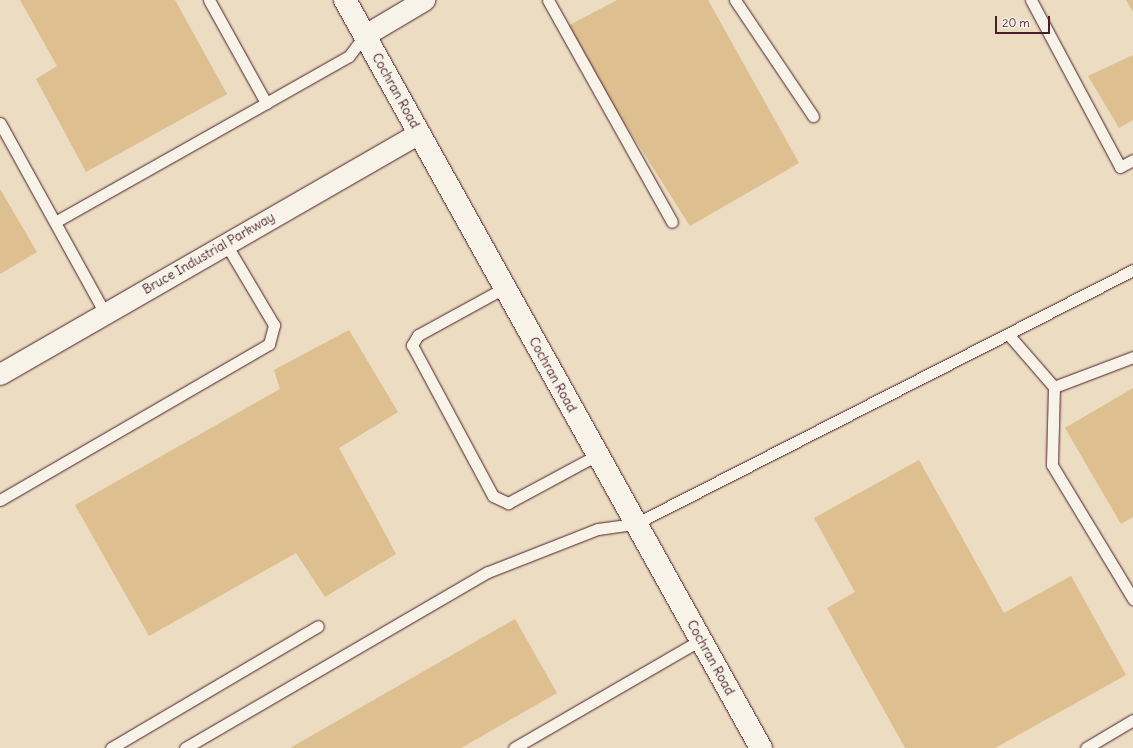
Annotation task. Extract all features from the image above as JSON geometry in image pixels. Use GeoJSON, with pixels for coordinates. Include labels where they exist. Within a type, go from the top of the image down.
{"type":"FeatureCollection","features":[{"type":"Feature","properties":{"kind":"street","name":"Cochran Road"},"geometry":{"type":"LineString","coordinates":[[345,0],[635,524],[761,748]]}},
{"type":"Feature","properties":{"kind":"street"},"geometry":{"type":"LineString","coordinates":[[365,35],[424,0]]}},
{"type":"Feature","properties":{"kind":"street","name":"Bruce Industrial Parkway"},"geometry":{"type":"LineString","coordinates":[[0,374],[418,133]]}},
{"type":"Feature","properties":{"kind":"lane"},"geometry":{"type":"LineString","coordinates":[[209,0],[266,103]]}},
{"type":"Feature","properties":{"kind":"lane"},"geometry":{"type":"LineString","coordinates":[[548,0],[672,222]]}},
{"type":"Feature","properties":{"kind":"lane"},"geometry":{"type":"LineString","coordinates":[[735,0],[814,116]]}},
{"type":"Feature","properties":{"kind":"lane"},"geometry":{"type":"LineString","coordinates":[[1031,0],[1120,167],[1133,160]]}},
{"type":"Feature","properties":{"kind":"lane"},"geometry":{"type":"LineString","coordinates":[[55,222],[350,56],[365,35]]}},
{"type":"Feature","properties":{"kind":"lane"},"geometry":{"type":"LineString","coordinates":[[0,123],[106,314]]}},
{"type":"Feature","properties":{"kind":"lane"},"geometry":{"type":"LineString","coordinates":[[0,500],[269,344],[274,325],[226,244]]}},
{"type":"Feature","properties":{"kind":"lane"},"geometry":{"type":"LineString","coordinates":[[185,748],[488,572],[598,529],[635,524],[1133,270]]}},
{"type":"Feature","properties":{"kind":"lane"},"geometry":{"type":"LineString","coordinates":[[504,288],[418,335],[412,345],[493,496],[508,503],[597,455]]}},
{"type":"Feature","properties":{"kind":"lane"},"geometry":{"type":"LineString","coordinates":[[1008,334],[1054,387],[1052,465],[1133,600]]}},
{"type":"Feature","properties":{"kind":"lane"},"geometry":{"type":"LineString","coordinates":[[1054,387],[1133,357]]}},
{"type":"Feature","properties":{"kind":"lane"},"geometry":{"type":"LineString","coordinates":[[111,748],[318,626]]}},
{"type":"Feature","properties":{"kind":"lane"},"geometry":{"type":"LineString","coordinates":[[514,748],[700,640]]}},
{"type":"Feature","properties":{"kind":"lane"},"geometry":{"type":"LineString","coordinates":[[1086,748],[1133,720]]}},
{"type":"Feature","properties":{"kind":"shaded area"},"geometry":{"type":"Polygon","coordinates":[[[0,0],[1133,0],[1133,748],[0,748],[0,0]]]}},
{"type":"Feature","properties":{"kind":"building"},"geometry":{"type":"Polygon","coordinates":[[[20,0],[175,0],[227,94],[86,172],[36,79],[57,66],[20,0]]]}},
{"type":"Feature","properties":{"kind":"building"},"geometry":{"type":"Polygon","coordinates":[[[617,0],[708,0],[799,163],[690,226],[564,28],[617,0]]]}},
{"type":"Feature","properties":{"kind":"building"},"geometry":{"type":"Polygon","coordinates":[[[1126,0],[1133,0],[1133,12],[1126,0]]]}},
{"type":"Feature","properties":{"kind":"building"},"geometry":{"type":"Polygon","coordinates":[[[1133,55],[1133,120],[1119,128],[1088,76],[1133,55]]]}},
{"type":"Feature","properties":{"kind":"building"},"geometry":{"type":"Polygon","coordinates":[[[0,189],[37,252],[0,274],[0,189]]]}},
{"type":"Feature","properties":{"kind":"building"},"geometry":{"type":"Polygon","coordinates":[[[349,330],[398,412],[339,448],[396,554],[325,597],[296,553],[149,636],[75,505],[280,389],[274,370],[349,330]]]}},
{"type":"Feature","properties":{"kind":"building"},"geometry":{"type":"Polygon","coordinates":[[[1133,388],[1133,517],[1121,524],[1065,428],[1133,388]]]}},
{"type":"Feature","properties":{"kind":"building"},"geometry":{"type":"Polygon","coordinates":[[[919,460],[1004,613],[1071,576],[1126,675],[995,748],[905,748],[827,608],[855,592],[814,518],[919,460]]]}},
{"type":"Feature","properties":{"kind":"building"},"geometry":{"type":"Polygon","coordinates":[[[515,619],[557,693],[461,748],[290,748],[515,619]]]}}]}
